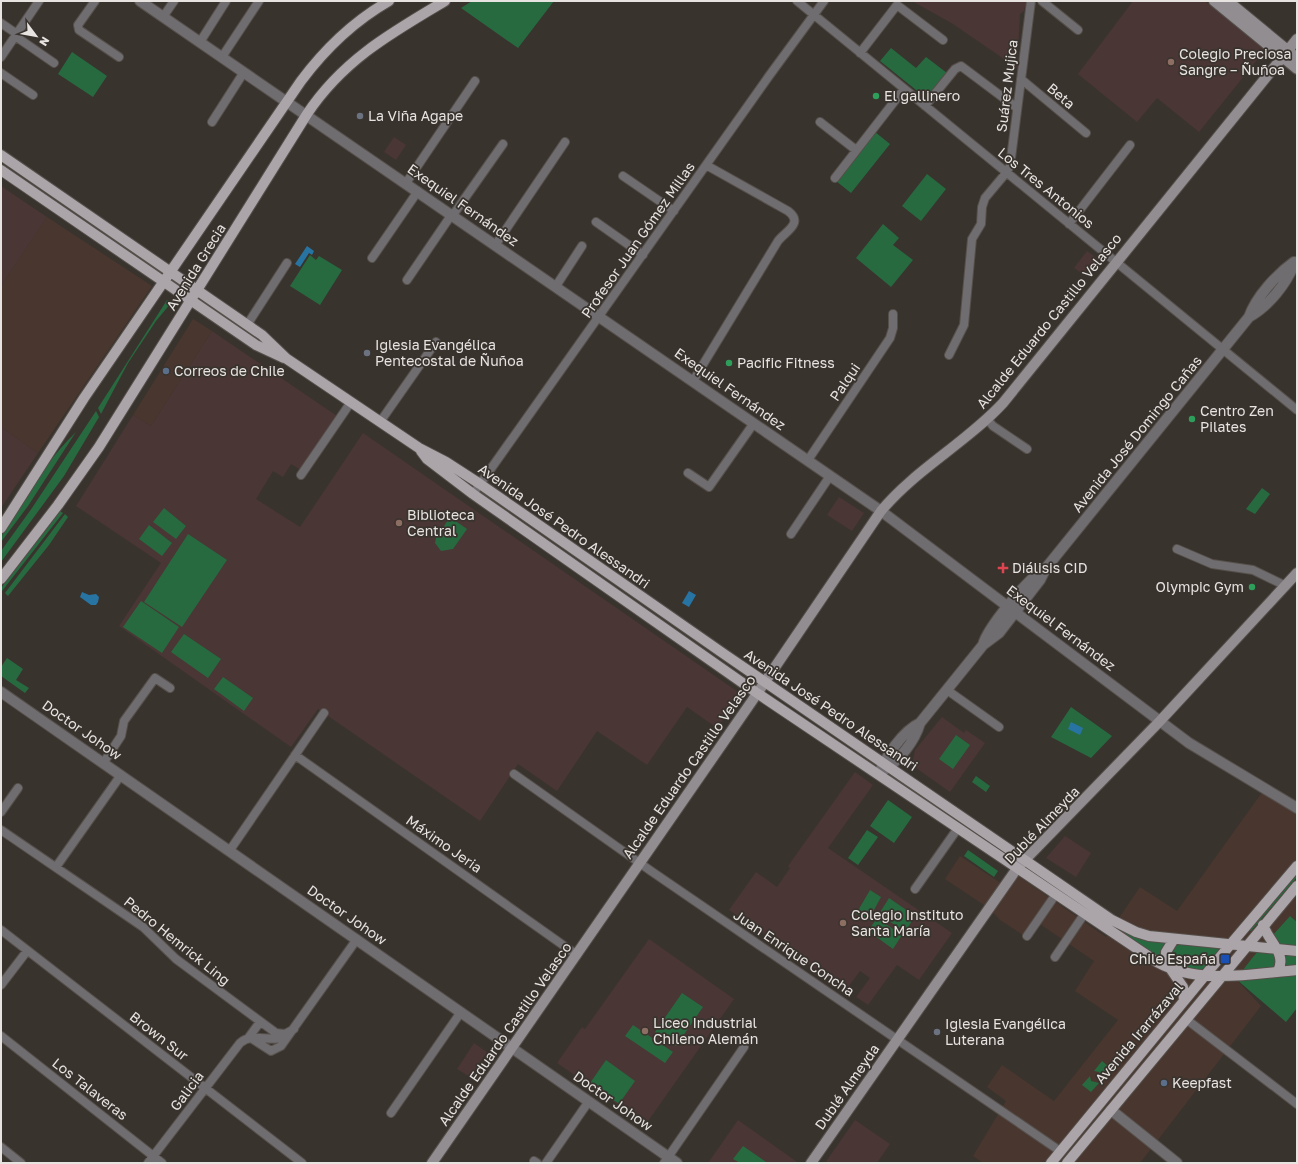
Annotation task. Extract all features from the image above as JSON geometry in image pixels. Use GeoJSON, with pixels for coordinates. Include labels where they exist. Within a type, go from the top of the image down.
{"type":"FeatureCollection","features":[{"type":"Feature","properties":{"kind":"main road","name":"Avenida Grecia"},"geometry":{"type":"LineString","coordinates":[[1,528],[84,398],[163,281],[320,57],[376,4],[388,1]]}},
{"type":"Feature","properties":{"kind":"main road","name":"Avenida Grecia"},"geometry":{"type":"LineString","coordinates":[[1,579],[85,469],[307,114],[330,85],[363,52],[394,31],[445,1]]}},
{"type":"Feature","properties":{"kind":"main road"},"geometry":{"type":"LineString","coordinates":[[1222,2],[1285,54],[1297,69]]}},
{"type":"Feature","properties":{"kind":"main road","name":"Alcalde Eduardo Castillo Velasco"},"geometry":{"type":"LineString","coordinates":[[432,1163],[765,682],[881,511],[898,493],[987,419],[1007,397],[1297,39]]}},
{"type":"Feature","properties":{"kind":"main road"},"geometry":{"type":"LineString","coordinates":[[1285,54],[1297,58]]}},
{"type":"Feature","properties":{"kind":"main road","name":"Avenida José Pedro Alessandri"},"geometry":{"type":"LineString","coordinates":[[1,155],[262,335],[287,359],[419,448],[446,462],[480,484],[886,765],[1022,864],[1056,894],[1167,967],[1204,976],[1297,970]]}},
{"type":"Feature","properties":{"kind":"main road","name":"Avenida José Pedro Alessandri"},"geometry":{"type":"LineString","coordinates":[[1,170],[256,345],[287,359]]}},
{"type":"Feature","properties":{"kind":"main road","name":"Avenida José Pedro Alessandri"},"geometry":{"type":"LineString","coordinates":[[419,448],[432,463],[473,494],[757,693],[958,828],[1022,864],[1121,925],[1142,934],[1174,939],[1297,951]]}},
{"type":"Feature","properties":{"kind":"main road","name":"Dublé Almeyda"},"geometry":{"type":"LineString","coordinates":[[811,1163],[1022,864],[1160,722],[1297,573]]}},
{"type":"Feature","properties":{"kind":"main road","name":"Avenida Irarrázaval"},"geometry":{"type":"LineString","coordinates":[[1051,1163],[1204,976],[1297,866]]}},
{"type":"Feature","properties":{"kind":"main road","name":"Avenida Irarrázaval"},"geometry":{"type":"LineString","coordinates":[[1067,1163],[1186,1020],[1245,946],[1297,886]]}},
{"type":"Feature","properties":{"kind":"main road"},"geometry":{"type":"LineString","coordinates":[[1263,925],[1267,936],[1276,948],[1281,961],[1278,971]]}},
{"type":"Feature","properties":{"kind":"main road"},"geometry":{"type":"LineString","coordinates":[[1174,939],[1166,952],[1167,967],[1183,987],[1184,1001]]}},
{"type":"Feature","properties":{"kind":"street"},"geometry":{"type":"LineString","coordinates":[[1,57],[39,1]]}},
{"type":"Feature","properties":{"kind":"street"},"geometry":{"type":"LineString","coordinates":[[95,1],[78,25],[79,30],[119,58]]}},
{"type":"Feature","properties":{"kind":"street","name":"Exequiel Fernández"},"geometry":{"type":"LineString","coordinates":[[140,1],[496,244],[881,511],[1160,722],[1201,751],[1297,808]]}},
{"type":"Feature","properties":{"kind":"street"},"geometry":{"type":"LineString","coordinates":[[163,17],[174,1]]}},
{"type":"Feature","properties":{"kind":"street"},"geometry":{"type":"LineString","coordinates":[[200,42],[226,1]]}},
{"type":"Feature","properties":{"kind":"street"},"geometry":{"type":"LineString","coordinates":[[222,57],[259,1]]}},
{"type":"Feature","properties":{"kind":"street","name":"Los Tres Antonios"},"geometry":{"type":"LineString","coordinates":[[797,1],[1297,410]]}},
{"type":"Feature","properties":{"kind":"street","name":"Profesor Juan Gómez Millas"},"geometry":{"type":"LineString","coordinates":[[473,494],[824,1]]}},
{"type":"Feature","properties":{"kind":"street","name":"Suárez Mujica"},"geometry":{"type":"LineString","coordinates":[[1006,173],[1011,160],[1031,1]]}},
{"type":"Feature","properties":{"kind":"street"},"geometry":{"type":"LineString","coordinates":[[1042,1],[1078,30]]}},
{"type":"Feature","properties":{"kind":"street"},"geometry":{"type":"LineString","coordinates":[[860,53],[898,5],[943,40]]}},
{"type":"Feature","properties":{"kind":"street"},"geometry":{"type":"LineString","coordinates":[[1,23],[54,63]]}},
{"type":"Feature","properties":{"kind":"street"},"geometry":{"type":"LineString","coordinates":[[925,106],[955,69],[961,66],[1017,108]]}},
{"type":"Feature","properties":{"kind":"street"},"geometry":{"type":"LineString","coordinates":[[212,122],[244,72]]}},
{"type":"Feature","properties":{"kind":"street"},"geometry":{"type":"LineString","coordinates":[[1,74],[33,95]]}},
{"type":"Feature","properties":{"kind":"street","name":"Beta"},"geometry":{"type":"LineString","coordinates":[[1021,79],[1086,134]]}},
{"type":"Feature","properties":{"kind":"street"},"geometry":{"type":"LineString","coordinates":[[406,183],[475,81]]}},
{"type":"Feature","properties":{"kind":"street"},"geometry":{"type":"LineString","coordinates":[[835,178],[904,89]]}},
{"type":"Feature","properties":{"kind":"street"},"geometry":{"type":"LineString","coordinates":[[820,122],[856,150]]}},
{"type":"Feature","properties":{"kind":"street"},"geometry":{"type":"LineString","coordinates":[[496,244],[565,142]]}},
{"type":"Feature","properties":{"kind":"street"},"geometry":{"type":"LineString","coordinates":[[407,280],[503,144]]}},
{"type":"Feature","properties":{"kind":"street"},"geometry":{"type":"LineString","coordinates":[[1069,224],[1130,146]]}},
{"type":"Feature","properties":{"kind":"street"},"geometry":{"type":"LineString","coordinates":[[693,381],[778,241],[793,226],[795,218],[794,215],[788,211],[706,165]]}},
{"type":"Feature","properties":{"kind":"street"},"geometry":{"type":"LineString","coordinates":[[948,355],[964,325],[972,239],[981,224],[982,207],[985,198],[1006,173]]}},
{"type":"Feature","properties":{"kind":"street"},"geometry":{"type":"LineString","coordinates":[[623,176],[674,211]]}},
{"type":"Feature","properties":{"kind":"street"},"geometry":{"type":"LineString","coordinates":[[372,258],[418,191]]}},
{"type":"Feature","properties":{"kind":"street"},"geometry":{"type":"LineString","coordinates":[[596,222],[643,255]]}},
{"type":"Feature","properties":{"kind":"street"},"geometry":{"type":"LineString","coordinates":[[556,286],[582,246]]}},
{"type":"Feature","properties":{"kind":"street","name":"Avenida José Domingo Cañas"},"geometry":{"type":"LineString","coordinates":[[879,774],[908,732],[920,723],[983,645],[996,636],[1012,609],[1040,580],[1046,568],[1249,317],[1254,306],[1274,280],[1296,261]]}},
{"type":"Feature","properties":{"kind":"street"},"geometry":{"type":"LineString","coordinates":[[247,325],[287,263]]}},
{"type":"Feature","properties":{"kind":"street","name":"Palqui"},"geometry":{"type":"LineString","coordinates":[[808,460],[890,338],[893,328],[893,314]]}},
{"type":"Feature","properties":{"kind":"street"},"geometry":{"type":"LineString","coordinates":[[380,422],[436,342]]}},
{"type":"Feature","properties":{"kind":"street"},"geometry":{"type":"LineString","coordinates":[[301,475],[350,402]]}},
{"type":"Feature","properties":{"kind":"street"},"geometry":{"type":"LineString","coordinates":[[987,419],[993,426],[1027,449]]}},
{"type":"Feature","properties":{"kind":"street"},"geometry":{"type":"LineString","coordinates":[[688,473],[709,487],[754,423]]}},
{"type":"Feature","properties":{"kind":"street"},"geometry":{"type":"LineString","coordinates":[[791,534],[830,476]]}},
{"type":"Feature","properties":{"kind":"street"},"geometry":{"type":"LineString","coordinates":[[1177,549],[1212,564],[1253,570],[1286,586]]}},
{"type":"Feature","properties":{"kind":"street"},"geometry":{"type":"LineString","coordinates":[[104,762],[121,736],[124,721],[155,678],[170,688]]}},
{"type":"Feature","properties":{"kind":"street"},"geometry":{"type":"LineString","coordinates":[[947,690],[999,727]]}},
{"type":"Feature","properties":{"kind":"street","name":"Doctor Johow"},"geometry":{"type":"LineString","coordinates":[[1,692],[104,762],[589,1101],[666,1160],[677,1163]]}},
{"type":"Feature","properties":{"kind":"street"},"geometry":{"type":"LineString","coordinates":[[230,850],[324,713]]}},
{"type":"Feature","properties":{"kind":"street","name":"Máximo Jeria"},"geometry":{"type":"LineString","coordinates":[[295,755],[576,955]]}},
{"type":"Feature","properties":{"kind":"street","name":"Juan Enrique Concha"},"geometry":{"type":"LineString","coordinates":[[514,774],[640,863],[1060,1151]]}},
{"type":"Feature","properties":{"kind":"street"},"geometry":{"type":"LineString","coordinates":[[56,867],[122,775]]}},
{"type":"Feature","properties":{"kind":"street"},"geometry":{"type":"LineString","coordinates":[[1,812],[18,788]]}},
{"type":"Feature","properties":{"kind":"street"},"geometry":{"type":"LineString","coordinates":[[915,889],[958,828]]}},
{"type":"Feature","properties":{"kind":"street","name":"Pedro Hemrick Ling"},"geometry":{"type":"LineString","coordinates":[[1,830],[143,926],[176,960],[276,1033],[285,1034],[294,1029]]}},
{"type":"Feature","properties":{"kind":"street"},"geometry":{"type":"LineString","coordinates":[[1027,936],[1056,894]]}},
{"type":"Feature","properties":{"kind":"street"},"geometry":{"type":"LineString","coordinates":[[1055,957],[1085,913]]}},
{"type":"Feature","properties":{"kind":"street","name":"Brown Sur"},"geometry":{"type":"LineString","coordinates":[[1,930],[302,1163]]}},
{"type":"Feature","properties":{"kind":"street"},"geometry":{"type":"LineString","coordinates":[[249,1037],[268,1050],[275,1051],[281,1046],[357,939]]}},
{"type":"Feature","properties":{"kind":"street"},"geometry":{"type":"LineString","coordinates":[[1,985],[27,951]]}},
{"type":"Feature","properties":{"kind":"street"},"geometry":{"type":"LineString","coordinates":[[391,1114],[461,1012]]}},
{"type":"Feature","properties":{"kind":"street"},"geometry":{"type":"LineString","coordinates":[[1186,1020],[1297,1104]]}},
{"type":"Feature","properties":{"kind":"street","name":"Galicia"},"geometry":{"type":"LineString","coordinates":[[151,1160],[236,1047],[249,1037],[260,1022]]}},
{"type":"Feature","properties":{"kind":"street"},"geometry":{"type":"LineString","coordinates":[[249,1037],[280,1039],[294,1029]]}},
{"type":"Feature","properties":{"kind":"street","name":"Los Talaveras"},"geometry":{"type":"LineString","coordinates":[[1,1036],[151,1160],[162,1163]]}},
{"type":"Feature","properties":{"kind":"street"},"geometry":{"type":"LineString","coordinates":[[666,1160],[744,1047]]}},
{"type":"Feature","properties":{"kind":"street"},"geometry":{"type":"LineString","coordinates":[[546,1163],[589,1101]]}},
{"type":"Feature","properties":{"kind":"street"},"geometry":{"type":"LineString","coordinates":[[1111,1110],[1177,1163]]}},
{"type":"Feature","properties":{"kind":"street"},"geometry":{"type":"LineString","coordinates":[[1,1147],[21,1163]]}},
{"type":"Feature","properties":{"kind":"shaded area"},"geometry":{"type":"Polygon","coordinates":[[[912,1],[1026,1],[1024,11],[1020,14],[1017,68],[953,24],[912,1]]]}},
{"type":"Feature","properties":{"kind":"shaded area","name":"Colegio Preciosa Sangre – Ñuñoa"},"geometry":{"type":"Polygon","coordinates":[[[1133,1],[1205,1],[1265,50],[1199,132],[1157,98],[1137,122],[1078,74],[1133,1]]]}},
{"type":"Feature","properties":{"kind":"shaded area"},"geometry":{"type":"Polygon","coordinates":[[[394,137],[406,145],[396,160],[384,152],[394,137]]]}},
{"type":"Feature","properties":{"kind":"shaded area"},"geometry":{"type":"Polygon","coordinates":[[[1,186],[47,217],[1,286],[1,186]]]}},
{"type":"Feature","properties":{"kind":"shaded area"},"geometry":{"type":"Polygon","coordinates":[[[47,217],[152,286],[38,453],[1,427],[1,286],[47,217]]]}},
{"type":"Feature","properties":{"kind":"shaded area"},"geometry":{"type":"Polygon","coordinates":[[[1087,251],[1098,259],[1086,276],[1074,268],[1087,251]]]}},
{"type":"Feature","properties":{"kind":"shaded area"},"geometry":{"type":"Polygon","coordinates":[[[193,319],[212,331],[151,426],[133,415],[193,319]]]}},
{"type":"Feature","properties":{"kind":"shaded area"},"geometry":{"type":"Polygon","coordinates":[[[212,331],[337,416],[301,470],[291,464],[283,477],[273,471],[256,499],[300,527],[363,433],[741,694],[717,728],[687,707],[647,765],[597,731],[557,791],[518,764],[480,821],[318,709],[291,747],[119,626],[161,563],[76,506],[133,415],[151,426],[212,331]]]}},
{"type":"Feature","properties":{"kind":"shaded area"},"geometry":{"type":"Polygon","coordinates":[[[1,427],[38,453],[1,508],[1,427]]]}},
{"type":"Feature","properties":{"kind":"shaded area"},"geometry":{"type":"Polygon","coordinates":[[[839,497],[864,513],[852,531],[827,515],[839,497]]]}},
{"type":"Feature","properties":{"kind":"shaded area"},"geometry":{"type":"Polygon","coordinates":[[[942,717],[964,733],[966,730],[985,743],[950,792],[916,768],[913,760],[915,750],[942,717]]]}},
{"type":"Feature","properties":{"kind":"shaded area","name":"Colegio Instituto Santa María"},"geometry":{"type":"Polygon","coordinates":[[[855,772],[873,785],[828,848],[952,933],[919,980],[897,965],[868,1005],[856,997],[870,978],[860,971],[846,990],[729,910],[756,872],[777,887],[790,868],[788,866],[855,772]]]}},
{"type":"Feature","properties":{"kind":"shaded area"},"geometry":{"type":"Polygon","coordinates":[[[1263,791],[1297,804],[1297,922],[1290,916],[1236,979],[1261,1006],[1140,1163],[983,1163],[973,1156],[1006,1101],[987,1087],[1002,1065],[1054,1101],[1118,1020],[1075,991],[1094,961],[1037,922],[1026,937],[1000,920],[990,909],[945,879],[960,856],[1005,886],[1014,873],[1106,937],[1140,887],[1177,911],[1263,791]]]}},
{"type":"Feature","properties":{"kind":"shaded area"},"geometry":{"type":"Polygon","coordinates":[[[1065,836],[1091,853],[1076,877],[1046,858],[1065,836]]]}},
{"type":"Feature","properties":{"kind":"shaded area","name":"Liceo Industrial Chileno Alemán"},"geometry":{"type":"Polygon","coordinates":[[[649,939],[734,999],[646,1124],[557,1063],[582,1027],[585,1029],[649,939]]]}},
{"type":"Feature","properties":{"kind":"shaded area"},"geometry":{"type":"Polygon","coordinates":[[[474,1043],[487,1052],[470,1077],[457,1069],[474,1043]]]}},
{"type":"Feature","properties":{"kind":"shaded area"},"geometry":{"type":"Polygon","coordinates":[[[738,1120],[797,1162],[708,1163],[738,1120]]]}},
{"type":"Feature","properties":{"kind":"shaded area"},"geometry":{"type":"Polygon","coordinates":[[[855,1120],[890,1144],[877,1163],[825,1163],[855,1120]]]}},
{"type":"Feature","properties":{"kind":"green space"},"geometry":{"type":"Polygon","coordinates":[[[472,1],[554,1],[518,48],[461,8],[472,1]]]}},
{"type":"Feature","properties":{"kind":"green space"},"geometry":{"type":"Polygon","coordinates":[[[891,48],[916,68],[926,57],[947,73],[926,98],[880,61],[891,48]]]}},
{"type":"Feature","properties":{"kind":"green space"},"geometry":{"type":"Polygon","coordinates":[[[72,52],[107,76],[93,97],[58,74],[72,52]]]}},
{"type":"Feature","properties":{"kind":"green space"},"geometry":{"type":"Polygon","coordinates":[[[875,132],[890,144],[851,193],[836,181],[875,132]]]}},
{"type":"Feature","properties":{"kind":"green space"},"geometry":{"type":"Polygon","coordinates":[[[927,174],[946,189],[921,221],[902,206],[927,174]]]}},
{"type":"Feature","properties":{"kind":"green space"},"geometry":{"type":"Polygon","coordinates":[[[883,224],[899,238],[893,245],[913,260],[891,287],[856,258],[883,224]]]}},
{"type":"Feature","properties":{"kind":"green space"},"geometry":{"type":"Polygon","coordinates":[[[310,255],[316,260],[319,256],[342,270],[320,305],[290,286],[310,255]]]}},
{"type":"Feature","properties":{"kind":"green space"},"geometry":{"type":"Polygon","coordinates":[[[167,300],[171,303],[156,321],[128,363],[101,414],[98,408],[167,300]]]}},
{"type":"Feature","properties":{"kind":"green space"},"geometry":{"type":"Polygon","coordinates":[[[96,411],[99,417],[64,476],[1,562],[1,551],[32,508],[96,411]]]}},
{"type":"Feature","properties":{"kind":"green space"},"geometry":{"type":"Polygon","coordinates":[[[76,432],[28,506],[1,542],[1,537],[35,482],[54,456],[76,432]]]}},
{"type":"Feature","properties":{"kind":"green space"},"geometry":{"type":"Polygon","coordinates":[[[1262,488],[1270,494],[1255,514],[1246,509],[1262,488]]]}},
{"type":"Feature","properties":{"kind":"green space"},"geometry":{"type":"Polygon","coordinates":[[[164,508],[186,526],[176,539],[153,522],[164,508]]]}},
{"type":"Feature","properties":{"kind":"green space"},"geometry":{"type":"Polygon","coordinates":[[[60,511],[63,513],[2,591],[1,588],[60,511]]]}},
{"type":"Feature","properties":{"kind":"green space"},"geometry":{"type":"Polygon","coordinates":[[[65,514],[68,517],[49,545],[8,596],[5,593],[65,514]]]}},
{"type":"Feature","properties":{"kind":"green space"},"geometry":{"type":"Polygon","coordinates":[[[450,517],[467,529],[453,549],[441,551],[435,543],[436,538],[450,517]]]}},
{"type":"Feature","properties":{"kind":"green space"},"geometry":{"type":"Polygon","coordinates":[[[149,525],[172,543],[162,556],[139,539],[149,525]]]}},
{"type":"Feature","properties":{"kind":"green space"},"geometry":{"type":"Polygon","coordinates":[[[188,534],[227,560],[182,627],[144,602],[188,534]]]}},
{"type":"Feature","properties":{"kind":"green space"},"geometry":{"type":"Polygon","coordinates":[[[141,601],[179,627],[162,653],[123,627],[141,601]]]}},
{"type":"Feature","properties":{"kind":"green space"},"geometry":{"type":"Polygon","coordinates":[[[184,634],[221,659],[208,678],[171,652],[184,634]]]}},
{"type":"Feature","properties":{"kind":"green space"},"geometry":{"type":"Polygon","coordinates":[[[7,658],[23,669],[16,680],[29,688],[25,693],[1,676],[1,667],[7,658]]]}},
{"type":"Feature","properties":{"kind":"green space"},"geometry":{"type":"Polygon","coordinates":[[[223,677],[253,698],[244,711],[214,689],[223,677]]]}},
{"type":"Feature","properties":{"kind":"green space"},"geometry":{"type":"Polygon","coordinates":[[[1071,707],[1112,736],[1091,758],[1051,737],[1071,707]]]}},
{"type":"Feature","properties":{"kind":"green space"},"geometry":{"type":"Polygon","coordinates":[[[956,735],[970,745],[953,769],[939,759],[956,735]]]}},
{"type":"Feature","properties":{"kind":"green space"},"geometry":{"type":"Polygon","coordinates":[[[976,776],[990,786],[986,792],[972,782],[976,776]]]}},
{"type":"Feature","properties":{"kind":"green space"},"geometry":{"type":"Polygon","coordinates":[[[888,800],[912,817],[894,843],[870,826],[888,800]]]}},
{"type":"Feature","properties":{"kind":"green space"},"geometry":{"type":"Polygon","coordinates":[[[867,830],[878,837],[858,865],[848,858],[867,830]]]}},
{"type":"Feature","properties":{"kind":"green space"},"geometry":{"type":"Polygon","coordinates":[[[968,850],[998,871],[994,877],[964,856],[968,850]]]}},
{"type":"Feature","properties":{"kind":"green space"},"geometry":{"type":"Polygon","coordinates":[[[1297,874],[1297,877],[1251,931],[1249,930],[1297,874]]]}},
{"type":"Feature","properties":{"kind":"green space"},"geometry":{"type":"Polygon","coordinates":[[[870,890],[881,897],[868,921],[856,914],[870,890]]]}},
{"type":"Feature","properties":{"kind":"green space"},"geometry":{"type":"Polygon","coordinates":[[[889,898],[915,916],[905,932],[879,914],[889,898]]]}},
{"type":"Feature","properties":{"kind":"green space"},"geometry":{"type":"Polygon","coordinates":[[[1290,916],[1297,922],[1297,1008],[1286,1022],[1236,979],[1253,957],[1290,916]]]}},
{"type":"Feature","properties":{"kind":"green space"},"geometry":{"type":"Polygon","coordinates":[[[877,918],[902,935],[893,949],[868,931],[877,918]]]}},
{"type":"Feature","properties":{"kind":"green space"},"geometry":{"type":"Polygon","coordinates":[[[1115,928],[1144,939],[1170,944],[1220,948],[1202,971],[1171,965],[1144,949],[1115,928]]]}},
{"type":"Feature","properties":{"kind":"green space"},"geometry":{"type":"Polygon","coordinates":[[[682,993],[703,1007],[676,1046],[655,1032],[682,993]]]}},
{"type":"Feature","properties":{"kind":"green space"},"geometry":{"type":"Polygon","coordinates":[[[633,1025],[673,1052],[665,1063],[625,1036],[633,1025]]]}},
{"type":"Feature","properties":{"kind":"green space"},"geometry":{"type":"Polygon","coordinates":[[[606,1060],[635,1081],[619,1104],[590,1083],[606,1060]]]}},
{"type":"Feature","properties":{"kind":"green space"},"geometry":{"type":"Polygon","coordinates":[[[1102,1061],[1110,1068],[1102,1078],[1099,1072],[1094,1071],[1102,1061]]]}},
{"type":"Feature","properties":{"kind":"green space"},"geometry":{"type":"Polygon","coordinates":[[[1090,1076],[1091,1081],[1099,1083],[1091,1092],[1082,1085],[1090,1076]]]}},
{"type":"Feature","properties":{"kind":"green space"},"geometry":{"type":"Polygon","coordinates":[[[743,1146],[766,1162],[740,1163],[733,1159],[743,1146]]]}},
{"type":"Feature","properties":{"kind":"water"},"geometry":{"type":"Polygon","coordinates":[[[307,246],[314,251],[312,255],[309,253],[300,267],[295,264],[307,246]]]}},
{"type":"Feature","properties":{"kind":"water"},"geometry":{"type":"Polygon","coordinates":[[[689,591],[696,595],[689,607],[682,603],[689,591]]]}},
{"type":"Feature","properties":{"kind":"water"},"geometry":{"type":"Polygon","coordinates":[[[82,592],[89,595],[96,594],[99,597],[96,605],[91,605],[80,597],[82,592]]]}},
{"type":"Feature","properties":{"kind":"water"},"geometry":{"type":"Polygon","coordinates":[[[1071,722],[1083,728],[1080,735],[1068,729],[1071,722]]]}},
{"type":"Feature","properties":{"kind":"place","name":"Colegio Preciosa Sangre – Ñuñoa"},"geometry":{"type":"Point","coordinates":[1171,62]}},
{"type":"Feature","properties":{"kind":"place","name":"El gallinero"},"geometry":{"type":"Point","coordinates":[876,96]}},
{"type":"Feature","properties":{"kind":"place","name":"La Viña Agape"},"geometry":{"type":"Point","coordinates":[360,116]}},
{"type":"Feature","properties":{"kind":"place","name":"Iglesia Evangélica Pentecostal de Ñuñoa"},"geometry":{"type":"Point","coordinates":[367,353]}},
{"type":"Feature","properties":{"kind":"place","name":"Pacific Fitness"},"geometry":{"type":"Point","coordinates":[729,363]}},
{"type":"Feature","properties":{"kind":"place","name":"Correos de Chile"},"geometry":{"type":"Point","coordinates":[166,371]}},
{"type":"Feature","properties":{"kind":"place","name":"Centro Zen Pilates"},"geometry":{"type":"Point","coordinates":[1192,419]}},
{"type":"Feature","properties":{"kind":"place","name":"Biblioteca Central"},"geometry":{"type":"Point","coordinates":[399,523]}},
{"type":"Feature","properties":{"kind":"place","name":"Diálisis CID"},"geometry":{"type":"Point","coordinates":[1003,568]}},
{"type":"Feature","properties":{"kind":"place","name":"Olympic Gym"},"geometry":{"type":"Point","coordinates":[1252,587]}},
{"type":"Feature","properties":{"kind":"place","name":"Colegio Instituto Santa María"},"geometry":{"type":"Point","coordinates":[843,923]}},
{"type":"Feature","properties":{"kind":"place","name":"Chile España"},"geometry":{"type":"Point","coordinates":[1225,959]}},
{"type":"Feature","properties":{"kind":"place","name":"Liceo Industrial Chileno Alemán"},"geometry":{"type":"Point","coordinates":[645,1031]}},
{"type":"Feature","properties":{"kind":"place","name":"Iglesia Evangélica Luterana"},"geometry":{"type":"Point","coordinates":[937,1032]}},
{"type":"Feature","properties":{"kind":"place","name":"Keepfast"},"geometry":{"type":"Point","coordinates":[1164,1083]}}]}
